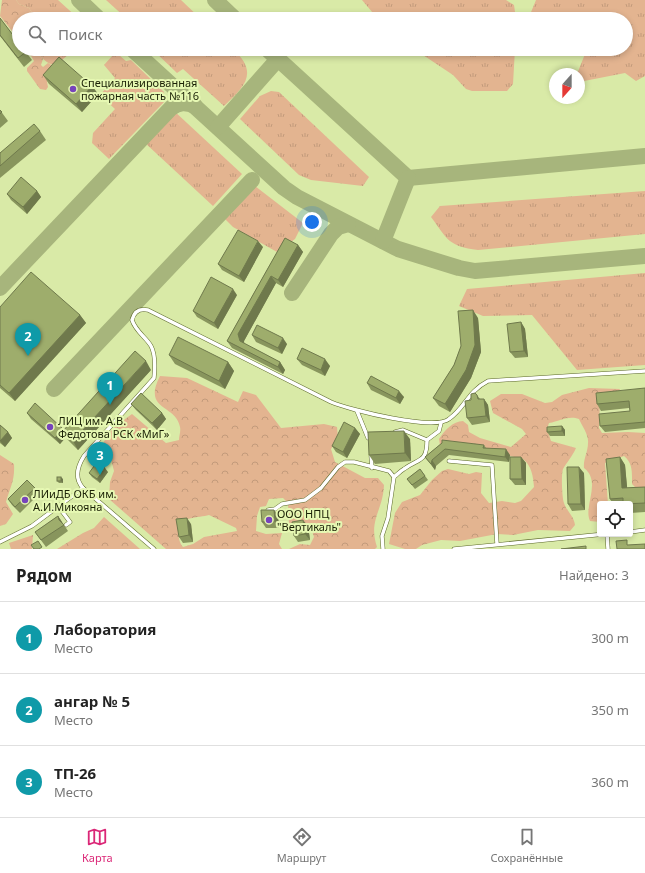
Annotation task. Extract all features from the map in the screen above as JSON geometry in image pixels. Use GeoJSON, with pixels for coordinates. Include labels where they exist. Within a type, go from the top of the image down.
{"type":"FeatureCollection","features":[{"type":"Feature","properties":{"kind":"lane"},"geometry":{"type":"LineString","coordinates":[[154,549],[83,488],[77,476],[79,464],[84,456],[154,378],[154,354],[151,346],[140,334],[132,320],[136,312],[140,310],[148,310],[331,402],[357,410],[405,420],[441,423],[449,419],[477,387],[488,381],[645,371]]}},
{"type":"Feature","properties":{"kind":"lane"},"geometry":{"type":"LineString","coordinates":[[357,410],[368,438],[369,446]]}},
{"type":"Feature","properties":{"kind":"lane"},"geometry":{"type":"LineString","coordinates":[[403,430],[405,420]]}},
{"type":"Feature","properties":{"kind":"lane"},"geometry":{"type":"LineString","coordinates":[[427,440],[439,431],[441,423]]}},
{"type":"Feature","properties":{"kind":"lane"},"geometry":{"type":"LineString","coordinates":[[389,433],[403,430],[427,440]]}},
{"type":"Feature","properties":{"kind":"lane"},"geometry":{"type":"LineString","coordinates":[[368,438],[375,436]]}},
{"type":"Feature","properties":{"kind":"lane"},"geometry":{"type":"LineString","coordinates":[[383,549],[382,536],[388,518],[394,478],[404,468],[420,462],[427,452],[427,440]]}},
{"type":"Feature","properties":{"kind":"lane"},"geometry":{"type":"LineString","coordinates":[[370,453],[372,468]]}},
{"type":"Feature","properties":{"kind":"lane"},"geometry":{"type":"LineString","coordinates":[[449,461],[492,465],[497,544]]}},
{"type":"Feature","properties":{"kind":"lane"},"geometry":{"type":"LineString","coordinates":[[264,510],[275,509],[284,503],[305,500],[321,488],[338,467],[345,462],[354,462],[372,468],[389,471],[394,478]]}},
{"type":"Feature","properties":{"kind":"lane"},"geometry":{"type":"LineString","coordinates":[[0,542],[32,526],[83,488]]}},
{"type":"Feature","properties":{"kind":"lane"},"geometry":{"type":"LineString","coordinates":[[58,506],[70,522],[66,525]]}},
{"type":"Feature","properties":{"kind":"lane"},"geometry":{"type":"LineString","coordinates":[[633,532],[645,530]]}},
{"type":"Feature","properties":{"kind":"lane"},"geometry":{"type":"LineString","coordinates":[[454,549],[490,547],[497,544],[597,535]]}},
{"type":"Feature","properties":{"kind":"lane"},"geometry":{"type":"LineString","coordinates":[[606,537],[608,549]]}},
{"type":"Feature","properties":{"kind":"green space"},"geometry":{"type":"Polygon","coordinates":[[[2,0],[16,0],[19,4],[29,8],[32,12],[12,12],[12,31],[0,16],[2,0]]]}},
{"type":"Feature","properties":{"kind":"green space"},"geometry":{"type":"Polygon","coordinates":[[[16,0],[58,0],[71,12],[32,12],[29,8],[19,4],[16,0]]]}},
{"type":"Feature","properties":{"kind":"green space"},"geometry":{"type":"Polygon","coordinates":[[[106,0],[181,0],[194,12],[119,12],[106,0]]]}},
{"type":"Feature","properties":{"kind":"green space"},"geometry":{"type":"Polygon","coordinates":[[[362,0],[506,0],[514,5],[515,12],[372,12],[362,0]]]}},
{"type":"Feature","properties":{"kind":"green space"},"geometry":{"type":"Polygon","coordinates":[[[536,0],[645,0],[645,76],[636,81],[625,73],[585,81],[585,68],[579,68],[584,56],[633,56],[633,12],[531,12],[536,0]]]}},
{"type":"Feature","properties":{"kind":"green space"},"geometry":{"type":"Polygon","coordinates":[[[31,56],[41,56],[43,59],[41,65],[43,67],[48,63],[53,66],[53,75],[47,82],[48,87],[46,90],[40,89],[27,71],[27,68],[34,61],[31,56]]]}},
{"type":"Feature","properties":{"kind":"green space"},"geometry":{"type":"Polygon","coordinates":[[[41,56],[67,56],[56,65],[52,65],[41,56]]]}},
{"type":"Feature","properties":{"kind":"green space"},"geometry":{"type":"Polygon","coordinates":[[[112,56],[120,56],[126,61],[131,60],[164,92],[164,102],[109,159],[92,143],[93,133],[115,109],[100,95],[115,78],[104,65],[112,56]]]}},
{"type":"Feature","properties":{"kind":"green space"},"geometry":{"type":"Polygon","coordinates":[[[159,56],[239,56],[246,65],[247,72],[243,86],[224,106],[183,69],[177,73],[159,56]]]}},
{"type":"Feature","properties":{"kind":"green space"},"geometry":{"type":"Polygon","coordinates":[[[424,56],[515,56],[513,84],[507,91],[472,91],[466,89],[453,75],[424,56]]]}},
{"type":"Feature","properties":{"kind":"green space"},"geometry":{"type":"Polygon","coordinates":[[[271,91],[279,92],[369,177],[363,186],[311,180],[299,175],[240,119],[260,96],[271,91]]]}},
{"type":"Feature","properties":{"kind":"green space"},"geometry":{"type":"Polygon","coordinates":[[[173,110],[242,174],[213,206],[144,142],[173,110]]]}},
{"type":"Feature","properties":{"kind":"green space"},"geometry":{"type":"Polygon","coordinates":[[[251,183],[303,223],[295,239],[277,252],[233,227],[221,215],[251,183]]]}},
{"type":"Feature","properties":{"kind":"green space"},"geometry":{"type":"Polygon","coordinates":[[[645,191],[645,234],[478,250],[454,244],[445,236],[431,217],[440,206],[645,191]]]}},
{"type":"Feature","properties":{"kind":"green space"},"geometry":{"type":"Polygon","coordinates":[[[645,273],[645,365],[577,370],[532,315],[483,316],[459,306],[467,289],[645,273]]]}},
{"type":"Feature","properties":{"kind":"green space"},"geometry":{"type":"Polygon","coordinates":[[[160,376],[187,378],[238,402],[243,391],[256,395],[281,428],[324,424],[337,427],[338,439],[331,449],[335,462],[365,478],[378,478],[384,485],[374,530],[377,547],[375,549],[289,549],[300,544],[310,545],[314,537],[310,524],[289,523],[288,503],[283,498],[269,499],[266,506],[260,507],[257,516],[256,531],[266,534],[282,533],[279,544],[282,549],[166,549],[109,499],[110,482],[114,471],[111,459],[101,451],[109,433],[132,414],[166,443],[179,440],[180,429],[177,420],[173,414],[157,401],[155,396],[156,387],[160,376]],[[209,515],[185,520],[181,523],[178,532],[180,542],[183,547],[193,544],[204,537],[237,531],[236,528],[209,515]]]}},
{"type":"Feature","properties":{"kind":"green space"},"geometry":{"type":"Polygon","coordinates":[[[589,388],[620,389],[617,394],[600,401],[599,428],[602,433],[645,433],[645,488],[636,488],[632,484],[632,472],[630,465],[624,456],[605,463],[608,501],[597,501],[597,522],[590,521],[588,515],[592,480],[584,468],[588,440],[579,419],[564,419],[549,423],[547,429],[551,441],[576,448],[563,469],[562,476],[564,503],[575,525],[570,531],[538,530],[513,535],[497,534],[460,541],[441,540],[422,545],[416,549],[405,549],[389,544],[395,513],[402,502],[420,495],[432,480],[442,471],[448,469],[469,474],[476,472],[482,473],[481,493],[489,503],[502,501],[515,503],[521,501],[534,487],[530,468],[523,459],[484,450],[440,445],[439,439],[449,427],[459,421],[463,421],[468,425],[469,432],[480,438],[511,447],[526,434],[522,429],[493,413],[490,401],[501,394],[522,394],[545,403],[552,402],[562,395],[589,388]]]}},
{"type":"Feature","properties":{"kind":"green space"},"geometry":{"type":"Polygon","coordinates":[[[0,455],[14,464],[14,470],[13,480],[6,502],[13,514],[6,524],[0,526],[0,455]]]}},
{"type":"Feature","properties":{"kind":"green space"},"geometry":{"type":"Polygon","coordinates":[[[104,517],[140,549],[57,549],[94,528],[104,517]]]}},
{"type":"Feature","properties":{"kind":"green space"},"geometry":{"type":"Polygon","coordinates":[[[33,535],[32,549],[11,549],[9,543],[33,535]]]}},
{"type":"Feature","properties":{"kind":"building"},"geometry":{"type":"Polygon","coordinates":[[[0,18],[12,34],[12,50],[0,35],[0,18]]]}},
{"type":"Feature","properties":{"kind":"building","name":"Специализированная пожарная часть №116"},"geometry":{"type":"Polygon","coordinates":[[[59,57],[92,86],[76,104],[43,75],[59,57]]]}},
{"type":"Feature","properties":{"kind":"building"},"geometry":{"type":"Polygon","coordinates":[[[34,124],[40,131],[0,166],[0,153],[34,124]]]}},
{"type":"Feature","properties":{"kind":"building"},"geometry":{"type":"Polygon","coordinates":[[[21,177],[37,191],[23,207],[7,194],[21,177]]]}},
{"type":"Feature","properties":{"kind":"building"},"geometry":{"type":"Polygon","coordinates":[[[238,230],[258,241],[239,276],[218,264],[238,230]]]}},
{"type":"Feature","properties":{"kind":"building"},"geometry":{"type":"Polygon","coordinates":[[[285,238],[298,245],[278,280],[271,276],[238,334],[240,341],[280,362],[278,367],[227,341],[285,238]]]}},
{"type":"Feature","properties":{"kind":"building"},"geometry":{"type":"Polygon","coordinates":[[[31,272],[80,315],[9,393],[0,385],[0,307],[31,272]]]}},
{"type":"Feature","properties":{"kind":"building"},"geometry":{"type":"Polygon","coordinates":[[[211,277],[233,289],[214,323],[193,311],[211,277]]]}},
{"type":"Feature","properties":{"kind":"building"},"geometry":{"type":"Polygon","coordinates":[[[473,310],[475,345],[466,370],[445,404],[433,398],[454,365],[461,346],[458,311],[473,310]]]}},
{"type":"Feature","properties":{"kind":"building"},"geometry":{"type":"Polygon","coordinates":[[[521,322],[524,351],[510,352],[507,324],[521,322]]]}},
{"type":"Feature","properties":{"kind":"building"},"geometry":{"type":"Polygon","coordinates":[[[257,325],[283,338],[278,348],[252,335],[257,325]]]}},
{"type":"Feature","properties":{"kind":"building"},"geometry":{"type":"Polygon","coordinates":[[[178,337],[228,362],[219,381],[169,355],[178,337]]]}},
{"type":"Feature","properties":{"kind":"building"},"geometry":{"type":"Polygon","coordinates":[[[302,348],[325,359],[321,370],[297,359],[302,348]]]}},
{"type":"Feature","properties":{"kind":"building"},"geometry":{"type":"Polygon","coordinates":[[[135,351],[146,361],[73,441],[62,432],[135,351]]]}},
{"type":"Feature","properties":{"kind":"building"},"geometry":{"type":"Polygon","coordinates":[[[371,376],[399,391],[396,398],[367,383],[371,376]]]}},
{"type":"Feature","properties":{"kind":"building"},"geometry":{"type":"Polygon","coordinates":[[[645,388],[645,422],[600,426],[599,414],[630,411],[629,401],[597,404],[596,393],[645,388]]]}},
{"type":"Feature","properties":{"kind":"building"},"geometry":{"type":"Polygon","coordinates":[[[141,393],[162,413],[152,423],[131,404],[141,393]]]}},
{"type":"Feature","properties":{"kind":"building"},"geometry":{"type":"Polygon","coordinates":[[[475,393],[478,399],[484,399],[486,416],[467,418],[465,401],[471,400],[471,394],[475,393]]]}},
{"type":"Feature","properties":{"kind":"building","name":"ЛИЦ им. А.В. Федотова РСК «МиГ»"},"geometry":{"type":"Polygon","coordinates":[[[35,403],[63,429],[55,438],[27,413],[35,403]]]}},
{"type":"Feature","properties":{"kind":"building"},"geometry":{"type":"Polygon","coordinates":[[[344,422],[355,428],[343,452],[332,446],[344,422]]]}},
{"type":"Feature","properties":{"kind":"building"},"geometry":{"type":"Polygon","coordinates":[[[0,425],[8,432],[0,441],[0,425]]]}},
{"type":"Feature","properties":{"kind":"building"},"geometry":{"type":"Polygon","coordinates":[[[562,426],[562,431],[547,432],[547,427],[562,426]]]}},
{"type":"Feature","properties":{"kind":"building"},"geometry":{"type":"Polygon","coordinates":[[[404,431],[405,453],[369,455],[368,432],[404,431]]]}},
{"type":"Feature","properties":{"kind":"building"},"geometry":{"type":"Polygon","coordinates":[[[442,440],[484,445],[483,448],[506,449],[505,457],[445,449],[432,460],[431,464],[425,457],[442,443],[442,440]]]}},
{"type":"Feature","properties":{"kind":"building"},"geometry":{"type":"Polygon","coordinates":[[[510,457],[521,457],[522,479],[510,479],[510,457]]]}},
{"type":"Feature","properties":{"kind":"building"},"geometry":{"type":"Polygon","coordinates":[[[620,457],[622,488],[645,487],[645,503],[633,504],[633,501],[623,501],[623,498],[610,499],[606,459],[620,457]]]}},
{"type":"Feature","properties":{"kind":"building"},"geometry":{"type":"Polygon","coordinates":[[[97,462],[105,468],[97,479],[89,473],[97,462]]]}},
{"type":"Feature","properties":{"kind":"building"},"geometry":{"type":"Polygon","coordinates":[[[567,467],[579,467],[581,504],[568,504],[567,467]]]}},
{"type":"Feature","properties":{"kind":"building"},"geometry":{"type":"Polygon","coordinates":[[[420,469],[425,476],[412,485],[407,479],[420,469]]]}},
{"type":"Feature","properties":{"kind":"building"},"geometry":{"type":"Polygon","coordinates":[[[57,477],[61,477],[61,481],[57,481],[57,477]]]}},
{"type":"Feature","properties":{"kind":"building"},"geometry":{"type":"Polygon","coordinates":[[[27,480],[35,488],[15,507],[8,499],[27,480]]]}},
{"type":"Feature","properties":{"kind":"building"},"geometry":{"type":"Polygon","coordinates":[[[261,510],[274,510],[275,521],[262,522],[261,510]]]}},
{"type":"Feature","properties":{"kind":"building"},"geometry":{"type":"Polygon","coordinates":[[[58,516],[59,520],[64,525],[41,540],[35,532],[58,516]]]}},
{"type":"Feature","properties":{"kind":"building"},"geometry":{"type":"Polygon","coordinates":[[[187,518],[189,535],[179,537],[176,519],[187,518]]]}},
{"type":"Feature","properties":{"kind":"building"},"geometry":{"type":"Polygon","coordinates":[[[303,520],[305,534],[294,536],[292,522],[303,520]]]}},
{"type":"Feature","properties":{"kind":"building"},"geometry":{"type":"Polygon","coordinates":[[[627,540],[627,545],[645,544],[645,549],[617,549],[616,541],[627,540]]]}},
{"type":"Feature","properties":{"kind":"building"},"geometry":{"type":"Polygon","coordinates":[[[38,541],[42,547],[39,549],[34,549],[31,545],[38,541]]]}},
{"type":"Feature","properties":{"kind":"building"},"geometry":{"type":"Polygon","coordinates":[[[586,546],[586,549],[561,549],[586,546]]]}},
{"type":"Feature","properties":{"kind":"taxiway"},"geometry":{"type":"LineString","coordinates":[[79,0],[92,12]]}},
{"type":"Feature","properties":{"kind":"taxiway"},"geometry":{"type":"LineString","coordinates":[[215,0],[228,12]]}},
{"type":"Feature","properties":{"kind":"taxiway"},"geometry":{"type":"LineString","coordinates":[[140,56],[284,188],[297,197],[398,249],[459,268],[475,271],[645,256]]}},
{"type":"Feature","properties":{"kind":"taxiway"},"geometry":{"type":"LineString","coordinates":[[275,56],[278,59]]}},
{"type":"Feature","properties":{"kind":"taxiway"},"geometry":{"type":"LineString","coordinates":[[218,127],[278,59],[408,178],[645,156]]}},
{"type":"Feature","properties":{"kind":"taxiway"},"geometry":{"type":"LineString","coordinates":[[0,288],[171,108],[183,103],[195,106]]}},
{"type":"Feature","properties":{"kind":"taxiway"},"geometry":{"type":"LineString","coordinates":[[383,241],[408,178]]}},
{"type":"Feature","properties":{"kind":"taxiway"},"geometry":{"type":"LineString","coordinates":[[54,389],[252,180]]}},
{"type":"Feature","properties":{"kind":"taxiway"},"geometry":{"type":"LineString","coordinates":[[292,293],[331,234],[338,227],[348,224]]}},
{"type":"Feature","properties":{"kind":"place","name":"Специализированная пожарная часть №116"},"geometry":{"type":"Point","coordinates":[73,89]}},
{"type":"Feature","properties":{"kind":"place","name":"ангар № 5"},"geometry":{"type":"Point","coordinates":[28,356]}},
{"type":"Feature","properties":{"kind":"place","name":"Лаборатория"},"geometry":{"type":"Point","coordinates":[110,405]}},
{"type":"Feature","properties":{"kind":"place","name":"ЛИЦ им. А.В. Федотова РСК «МиГ»"},"geometry":{"type":"Point","coordinates":[50,427]}},
{"type":"Feature","properties":{"kind":"place","name":"ТП-26"},"geometry":{"type":"Point","coordinates":[100,475]}},
{"type":"Feature","properties":{"kind":"place","name":"ЛИиДБ ОКБ им. А.И.Микояна"},"geometry":{"type":"Point","coordinates":[25,500]}},
{"type":"Feature","properties":{"kind":"place","name":"ООО НПЦ \"Вертикаль\""},"geometry":{"type":"Point","coordinates":[269,520]}}]}
